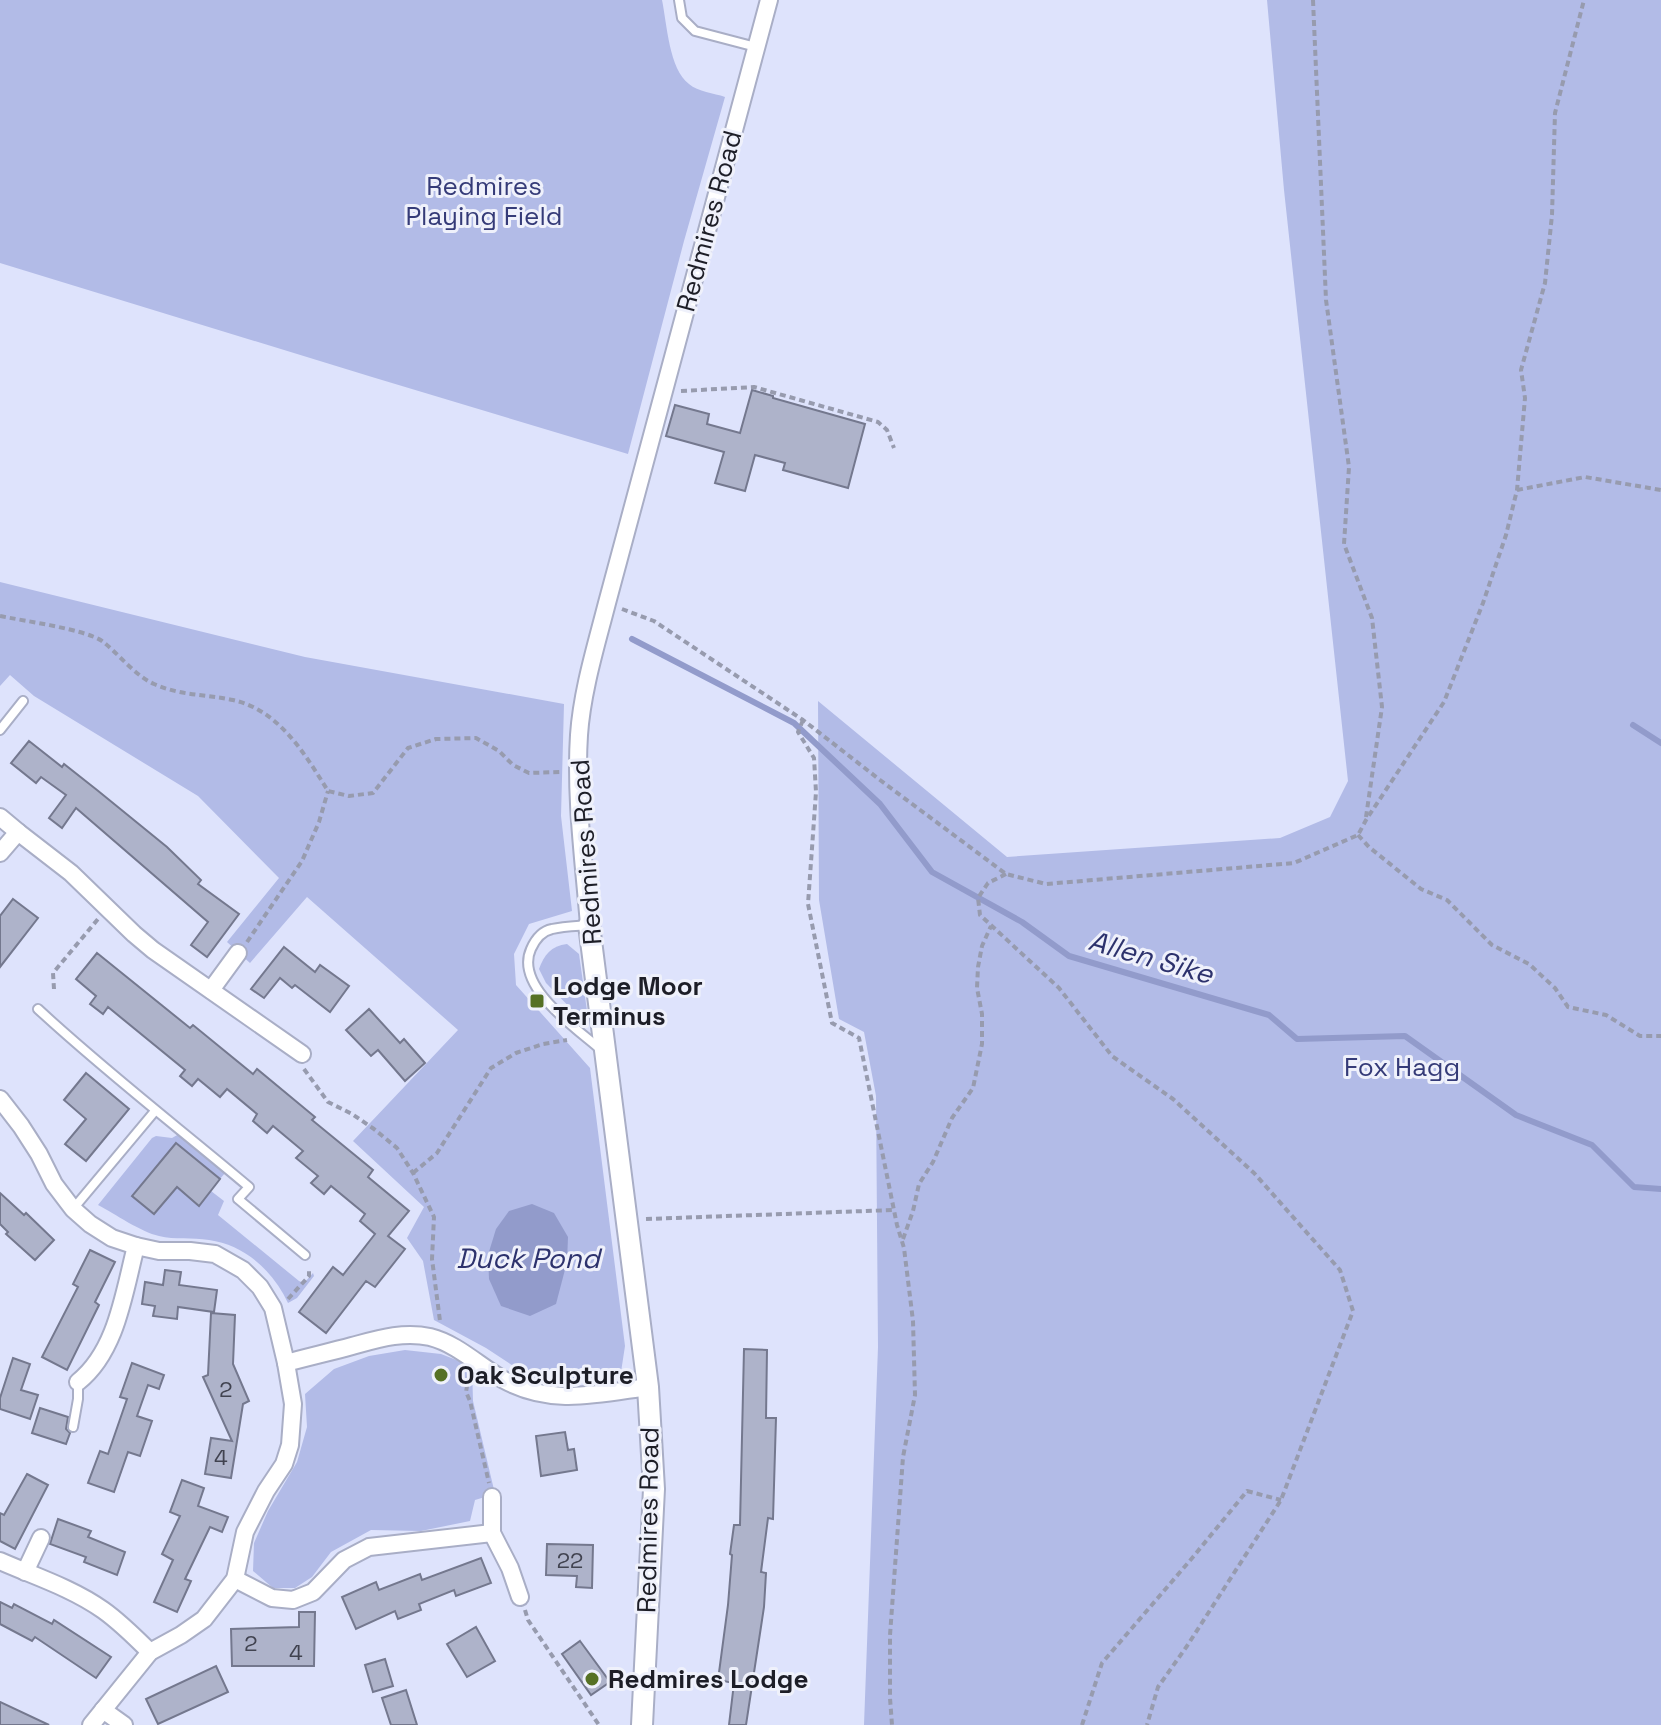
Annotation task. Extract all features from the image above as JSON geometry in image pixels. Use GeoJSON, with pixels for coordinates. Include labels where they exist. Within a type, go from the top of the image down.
{"type":"FeatureCollection","features":[{"type":"Feature","properties":{"kind":"street","name":"Redmires Road"},"geometry":{"type":"LineString","coordinates":[[642,1725],[654,1489],[648,1387],[589,925],[582,848],[579,734],[607,603],[769,0]]}},
{"type":"Feature","properties":{"kind":"street"},"geometry":{"type":"LineString","coordinates":[[0,817],[71,873],[153,950],[302,1054]]}},
{"type":"Feature","properties":{"kind":"street"},"geometry":{"type":"LineString","coordinates":[[0,853],[18,832]]}},
{"type":"Feature","properties":{"kind":"street"},"geometry":{"type":"LineString","coordinates":[[211,990],[238,953]]}},
{"type":"Feature","properties":{"kind":"street"},"geometry":{"type":"LineString","coordinates":[[0,1099],[39,1154],[54,1184],[73,1209],[90,1224],[112,1238],[136,1246],[159,1251],[215,1254],[243,1270],[260,1287],[273,1308],[293,1404],[293,1425],[284,1464],[245,1532],[235,1579],[204,1619],[150,1652],[91,1725]]}},
{"type":"Feature","properties":{"kind":"street"},"geometry":{"type":"LineString","coordinates":[[78,1382],[96,1363],[108,1341],[120,1309],[136,1246]]}},
{"type":"Feature","properties":{"kind":"street"},"geometry":{"type":"LineString","coordinates":[[286,1363],[391,1336],[410,1335],[432,1338],[474,1359],[503,1380],[557,1397],[648,1387]]}},
{"type":"Feature","properties":{"kind":"street"},"geometry":{"type":"LineString","coordinates":[[492,1497],[492,1533],[510,1568],[520,1597]]}},
{"type":"Feature","properties":{"kind":"street"},"geometry":{"type":"LineString","coordinates":[[235,1579],[272,1598],[293,1600],[313,1592],[344,1560],[369,1547],[492,1533]]}},
{"type":"Feature","properties":{"kind":"street"},"geometry":{"type":"LineString","coordinates":[[25,1572],[41,1538]]}},
{"type":"Feature","properties":{"kind":"street"},"geometry":{"type":"LineString","coordinates":[[0,1561],[100,1608],[150,1652]]}},
{"type":"Feature","properties":{"kind":"street"},"geometry":{"type":"LineString","coordinates":[[103,1710],[124,1725]]}},
{"type":"Feature","properties":{"kind":"lane"},"geometry":{"type":"LineString","coordinates":[[679,0],[682,18],[695,31],[756,47]]}},
{"type":"Feature","properties":{"kind":"lane"},"geometry":{"type":"LineString","coordinates":[[0,730],[23,701]]}},
{"type":"Feature","properties":{"kind":"lane"},"geometry":{"type":"LineString","coordinates":[[589,925],[550,929],[536,939],[528,956],[529,975],[538,992],[606,1055]]}},
{"type":"Feature","properties":{"kind":"lane"},"geometry":{"type":"LineString","coordinates":[[38,1009],[155,1111],[249,1187],[238,1199],[305,1255]]}},
{"type":"Feature","properties":{"kind":"lane"},"geometry":{"type":"LineString","coordinates":[[73,1209],[155,1111]]}},
{"type":"Feature","properties":{"kind":"lane"},"geometry":{"type":"LineString","coordinates":[[73,1427],[78,1382]]}},
{"type":"Feature","properties":{"kind":"path"},"geometry":{"type":"LineString","coordinates":[[1313,0],[1326,300],[1349,467],[1344,544],[1372,618],[1382,707],[1366,820]]}},
{"type":"Feature","properties":{"kind":"path"},"geometry":{"type":"LineString","coordinates":[[607,603],[654,621],[803,720],[1006,874],[1046,884],[1294,863],[1358,835],[1444,702],[1506,535],[1517,490],[1525,398],[1521,370],[1545,283],[1552,215],[1555,113],[1584,0]]}},
{"type":"Feature","properties":{"kind":"path"},"geometry":{"type":"LineString","coordinates":[[664,389],[689,392],[754,387],[878,422],[887,430],[894,448]]}},
{"type":"Feature","properties":{"kind":"path"},"geometry":{"type":"LineString","coordinates":[[1517,490],[1585,477],[1661,490]]}},
{"type":"Feature","properties":{"kind":"path"},"geometry":{"type":"LineString","coordinates":[[0,616],[99,639],[150,682],[179,693],[234,700],[266,714],[292,737],[328,791],[349,796],[373,793],[408,748],[436,739],[476,738],[529,773],[579,773]]}},
{"type":"Feature","properties":{"kind":"path"},"geometry":{"type":"LineString","coordinates":[[803,720],[798,732],[814,758],[816,792],[808,904],[832,1023],[859,1038],[902,1241],[913,1321],[915,1395],[903,1457],[890,1635],[892,1725]]}},
{"type":"Feature","properties":{"kind":"path"},"geometry":{"type":"LineString","coordinates":[[238,953],[302,861],[328,791]]}},
{"type":"Feature","properties":{"kind":"path"},"geometry":{"type":"LineString","coordinates":[[1358,835],[1421,889],[1447,900],[1492,945],[1529,964],[1555,988],[1568,1007],[1606,1015],[1640,1036],[1661,1036]]}},
{"type":"Feature","properties":{"kind":"path"},"geometry":{"type":"LineString","coordinates":[[1006,874],[988,883],[978,898],[980,915],[1059,988],[1112,1056],[1173,1099],[1254,1173],[1340,1270],[1353,1311],[1281,1500],[1158,1687],[1147,1725]]}},
{"type":"Feature","properties":{"kind":"path"},"geometry":{"type":"LineString","coordinates":[[54,989],[53,973],[106,908]]}},
{"type":"Feature","properties":{"kind":"path"},"geometry":{"type":"LineString","coordinates":[[902,1241],[919,1184],[933,1162],[952,1118],[973,1088],[982,1044],[978,967],[982,946],[991,926]]}},
{"type":"Feature","properties":{"kind":"path"},"geometry":{"type":"LineString","coordinates":[[413,1173],[437,1153],[491,1068],[516,1053],[543,1044],[563,1040],[590,1041]]}},
{"type":"Feature","properties":{"kind":"path"},"geometry":{"type":"LineString","coordinates":[[302,1054],[304,1072],[328,1102],[352,1114],[397,1148],[413,1173],[434,1217],[432,1259],[443,1343]]}},
{"type":"Feature","properties":{"kind":"path"},"geometry":{"type":"LineString","coordinates":[[628,1219],[894,1210]]}},
{"type":"Feature","properties":{"kind":"path"},"geometry":{"type":"LineString","coordinates":[[273,1308],[289,1298],[309,1276],[310,1266],[305,1255]]}},
{"type":"Feature","properties":{"kind":"path"},"geometry":{"type":"LineString","coordinates":[[474,1359],[466,1392],[492,1497]]}},
{"type":"Feature","properties":{"kind":"path"},"geometry":{"type":"LineString","coordinates":[[1082,1725],[1102,1663],[1247,1491],[1281,1500]]}},
{"type":"Feature","properties":{"kind":"path"},"geometry":{"type":"LineString","coordinates":[[520,1597],[528,1620],[599,1725]]}},
{"type":"Feature","properties":{"kind":"green space","name":"Redmires Playing Field"},"geometry":{"type":"Polygon","coordinates":[[[0,0],[662,0],[673,57],[682,77],[697,89],[725,97],[628,454],[0,263],[0,0]]]}},
{"type":"Feature","properties":{"kind":"green space","name":"Fox Hagg"},"geometry":{"type":"Polygon","coordinates":[[[1267,0],[1661,0],[1661,1725],[864,1725],[878,1347],[876,1096],[864,1032],[839,1019],[819,900],[818,701],[1007,857],[1280,838],[1330,817],[1348,781],[1284,190],[1267,0]]]}},
{"type":"Feature","properties":{"kind":"green space"},"geometry":{"type":"Polygon","coordinates":[[[0,582],[305,657],[564,704],[561,816],[572,911],[529,924],[514,954],[516,985],[590,1068],[625,1346],[621,1372],[585,1382],[530,1377],[486,1348],[434,1320],[423,1261],[407,1238],[424,1207],[353,1141],[458,1030],[307,897],[250,963],[227,942],[279,878],[198,796],[34,696],[10,675],[0,686],[0,582]]]}},
{"type":"Feature","properties":{"kind":"green space"},"geometry":{"type":"Polygon","coordinates":[[[567,944],[579,954],[588,1018],[583,1021],[546,983],[539,969],[549,952],[567,944]]]}},
{"type":"Feature","properties":{"kind":"green space"},"geometry":{"type":"Polygon","coordinates":[[[179,1134],[225,1173],[220,1179],[176,1143],[133,1197],[154,1214],[177,1187],[198,1205],[211,1191],[224,1201],[218,1215],[299,1281],[304,1283],[313,1273],[314,1276],[297,1298],[288,1303],[266,1270],[234,1247],[209,1240],[152,1234],[98,1205],[152,1138],[172,1138],[179,1134]]]}},
{"type":"Feature","properties":{"kind":"green space"},"geometry":{"type":"Polygon","coordinates":[[[405,1350],[441,1354],[472,1366],[473,1401],[495,1494],[475,1500],[470,1521],[421,1531],[371,1530],[331,1552],[312,1577],[295,1588],[273,1588],[253,1571],[254,1543],[268,1511],[297,1462],[307,1427],[305,1394],[334,1369],[369,1356],[405,1350]]]}},
{"type":"Feature","properties":{"kind":"water","name":"Duck Pond"},"geometry":{"type":"Polygon","coordinates":[[[532,1204],[554,1213],[568,1237],[567,1262],[556,1304],[530,1316],[501,1306],[489,1279],[488,1255],[496,1229],[509,1211],[532,1204]]]}},
{"type":"Feature","properties":{"kind":"building"},"geometry":{"type":"Polygon","coordinates":[[[752,390],[865,424],[848,488],[783,470],[785,463],[755,455],[745,491],[715,483],[724,452],[666,436],[675,405],[709,414],[707,424],[740,433],[752,390]]]}},
{"type":"Feature","properties":{"kind":"building"},"geometry":{"type":"Polygon","coordinates":[[[29,741],[62,767],[64,764],[167,847],[201,880],[198,884],[239,914],[207,957],[191,945],[208,922],[76,808],[62,828],[49,818],[66,795],[41,777],[36,783],[11,763],[29,741]]]}},
{"type":"Feature","properties":{"kind":"building"},"geometry":{"type":"Polygon","coordinates":[[[13,899],[38,918],[0,967],[0,916],[13,899]]]}},
{"type":"Feature","properties":{"kind":"building"},"geometry":{"type":"Polygon","coordinates":[[[284,947],[315,972],[320,965],[349,986],[330,1012],[295,985],[292,988],[280,978],[264,998],[251,989],[284,947]]]}},
{"type":"Feature","properties":{"kind":"building"},"geometry":{"type":"Polygon","coordinates":[[[97,953],[253,1074],[257,1069],[373,1170],[368,1177],[409,1211],[388,1236],[405,1249],[375,1287],[366,1281],[326,1333],[299,1312],[333,1267],[343,1275],[375,1234],[360,1221],[365,1214],[331,1186],[324,1194],[311,1183],[318,1176],[296,1158],[303,1151],[273,1126],[267,1133],[253,1121],[257,1114],[227,1089],[220,1097],[198,1079],[192,1086],[180,1076],[185,1070],[108,1007],[103,1014],[90,1004],[96,996],[76,979],[97,953]]]}},
{"type":"Feature","properties":{"kind":"building"},"geometry":{"type":"Polygon","coordinates":[[[369,1009],[400,1043],[404,1039],[425,1063],[405,1081],[378,1050],[371,1056],[346,1030],[369,1009]]]}},
{"type":"Feature","properties":{"kind":"building"},"geometry":{"type":"Polygon","coordinates":[[[86,1073],[129,1109],[86,1161],[65,1144],[86,1119],[64,1100],[86,1073]]]}},
{"type":"Feature","properties":{"kind":"building"},"geometry":{"type":"Polygon","coordinates":[[[176,1143],[220,1179],[199,1206],[177,1187],[154,1214],[132,1196],[176,1143]]]}},
{"type":"Feature","properties":{"kind":"building"},"geometry":{"type":"Polygon","coordinates":[[[0,1193],[54,1240],[35,1260],[6,1234],[8,1232],[0,1224],[0,1193]]]}},
{"type":"Feature","properties":{"kind":"building"},"geometry":{"type":"Polygon","coordinates":[[[90,1250],[115,1262],[95,1302],[99,1305],[67,1370],[42,1357],[78,1287],[73,1284],[90,1250]]]}},
{"type":"Feature","properties":{"kind":"building"},"geometry":{"type":"Polygon","coordinates":[[[165,1270],[181,1272],[179,1285],[217,1290],[214,1312],[178,1307],[177,1319],[153,1316],[155,1306],[142,1304],[145,1282],[163,1285],[165,1270]]]}},
{"type":"Feature","properties":{"kind":"building"},"geometry":{"type":"Polygon","coordinates":[[[211,1313],[235,1315],[233,1364],[249,1401],[243,1404],[231,1478],[205,1474],[211,1438],[232,1441],[203,1377],[208,1375],[211,1313]]]}},
{"type":"Feature","properties":{"kind":"building"},"geometry":{"type":"Polygon","coordinates":[[[744,1349],[767,1350],[766,1418],[776,1418],[773,1519],[768,1518],[761,1572],[766,1573],[764,1607],[746,1725],[729,1725],[734,1683],[718,1680],[734,1525],[740,1525],[744,1349]]]}},
{"type":"Feature","properties":{"kind":"building"},"geometry":{"type":"Polygon","coordinates":[[[13,1358],[30,1364],[21,1390],[38,1395],[30,1419],[0,1409],[0,1398],[13,1358]]]}},
{"type":"Feature","properties":{"kind":"building"},"geometry":{"type":"Polygon","coordinates":[[[132,1363],[164,1375],[159,1389],[148,1385],[137,1416],[152,1421],[140,1456],[128,1452],[114,1492],[88,1483],[100,1451],[108,1454],[127,1399],[120,1397],[132,1363]]]}},
{"type":"Feature","properties":{"kind":"building"},"geometry":{"type":"Polygon","coordinates":[[[40,1408],[68,1417],[66,1429],[70,1433],[66,1444],[32,1433],[40,1408]]]}},
{"type":"Feature","properties":{"kind":"building"},"geometry":{"type":"Polygon","coordinates":[[[565,1432],[568,1450],[574,1449],[577,1470],[541,1476],[536,1436],[565,1432]]]}},
{"type":"Feature","properties":{"kind":"building"},"geometry":{"type":"Polygon","coordinates":[[[27,1474],[48,1485],[15,1549],[0,1541],[0,1513],[4,1515],[27,1474]]]}},
{"type":"Feature","properties":{"kind":"building"},"geometry":{"type":"Polygon","coordinates":[[[182,1480],[204,1488],[198,1506],[228,1517],[222,1532],[210,1527],[185,1579],[191,1581],[177,1612],[154,1602],[173,1560],[162,1554],[180,1516],[170,1512],[182,1480]]]}},
{"type":"Feature","properties":{"kind":"building"},"geometry":{"type":"Polygon","coordinates":[[[58,1519],[91,1531],[88,1537],[125,1552],[117,1575],[84,1562],[86,1557],[50,1544],[58,1519]]]}},
{"type":"Feature","properties":{"kind":"building"},"geometry":{"type":"Polygon","coordinates":[[[547,1544],[593,1545],[592,1588],[576,1587],[577,1576],[546,1575],[547,1544]]]}},
{"type":"Feature","properties":{"kind":"building"},"geometry":{"type":"Polygon","coordinates":[[[481,1558],[491,1583],[456,1596],[454,1590],[419,1604],[421,1610],[398,1619],[395,1611],[356,1629],[342,1597],[376,1582],[379,1590],[420,1574],[422,1580],[481,1558]]]}},
{"type":"Feature","properties":{"kind":"building"},"geometry":{"type":"Polygon","coordinates":[[[0,1602],[12,1608],[14,1604],[52,1624],[54,1620],[111,1657],[96,1678],[35,1637],[32,1641],[0,1624],[0,1602]]]}},
{"type":"Feature","properties":{"kind":"building"},"geometry":{"type":"Polygon","coordinates":[[[299,1612],[315,1612],[314,1666],[232,1666],[231,1629],[299,1627],[299,1612]]]}},
{"type":"Feature","properties":{"kind":"building"},"geometry":{"type":"Polygon","coordinates":[[[476,1627],[495,1661],[467,1677],[447,1644],[476,1627]]]}},
{"type":"Feature","properties":{"kind":"building"},"geometry":{"type":"Polygon","coordinates":[[[580,1641],[610,1682],[591,1695],[562,1654],[580,1641]]]}},
{"type":"Feature","properties":{"kind":"building"},"geometry":{"type":"Polygon","coordinates":[[[385,1659],[393,1686],[373,1692],[365,1665],[385,1659]]]}},
{"type":"Feature","properties":{"kind":"building"},"geometry":{"type":"Polygon","coordinates":[[[216,1666],[228,1692],[158,1724],[146,1699],[216,1666]]]}},
{"type":"Feature","properties":{"kind":"building"},"geometry":{"type":"Polygon","coordinates":[[[406,1690],[417,1725],[391,1725],[382,1698],[406,1690]]]}},
{"type":"Feature","properties":{"kind":"building"},"geometry":{"type":"Polygon","coordinates":[[[0,1702],[49,1725],[0,1725],[0,1702]]]}},
{"type":"Feature","properties":{"kind":"waterway","name":"Allen Sike"},"geometry":{"type":"LineString","coordinates":[[632,639],[794,723],[880,804],[932,872],[1022,922],[1069,956],[1269,1015],[1297,1039],[1405,1036],[1516,1115],[1592,1145],[1634,1187],[1661,1189]]}},
{"type":"Feature","properties":{"kind":"waterway"},"geometry":{"type":"LineString","coordinates":[[1633,725],[1661,743]]}},
{"type":"Feature","properties":{"kind":"place","name":"Lodge Moor Terminus"},"geometry":{"type":"Point","coordinates":[537,1001]}},
{"type":"Feature","properties":{"kind":"place","name":"Oak Sculpture"},"geometry":{"type":"Point","coordinates":[441,1375]}},
{"type":"Feature","properties":{"kind":"place","name":"Redmires Lodge"},"geometry":{"type":"Point","coordinates":[592,1679]}}]}
